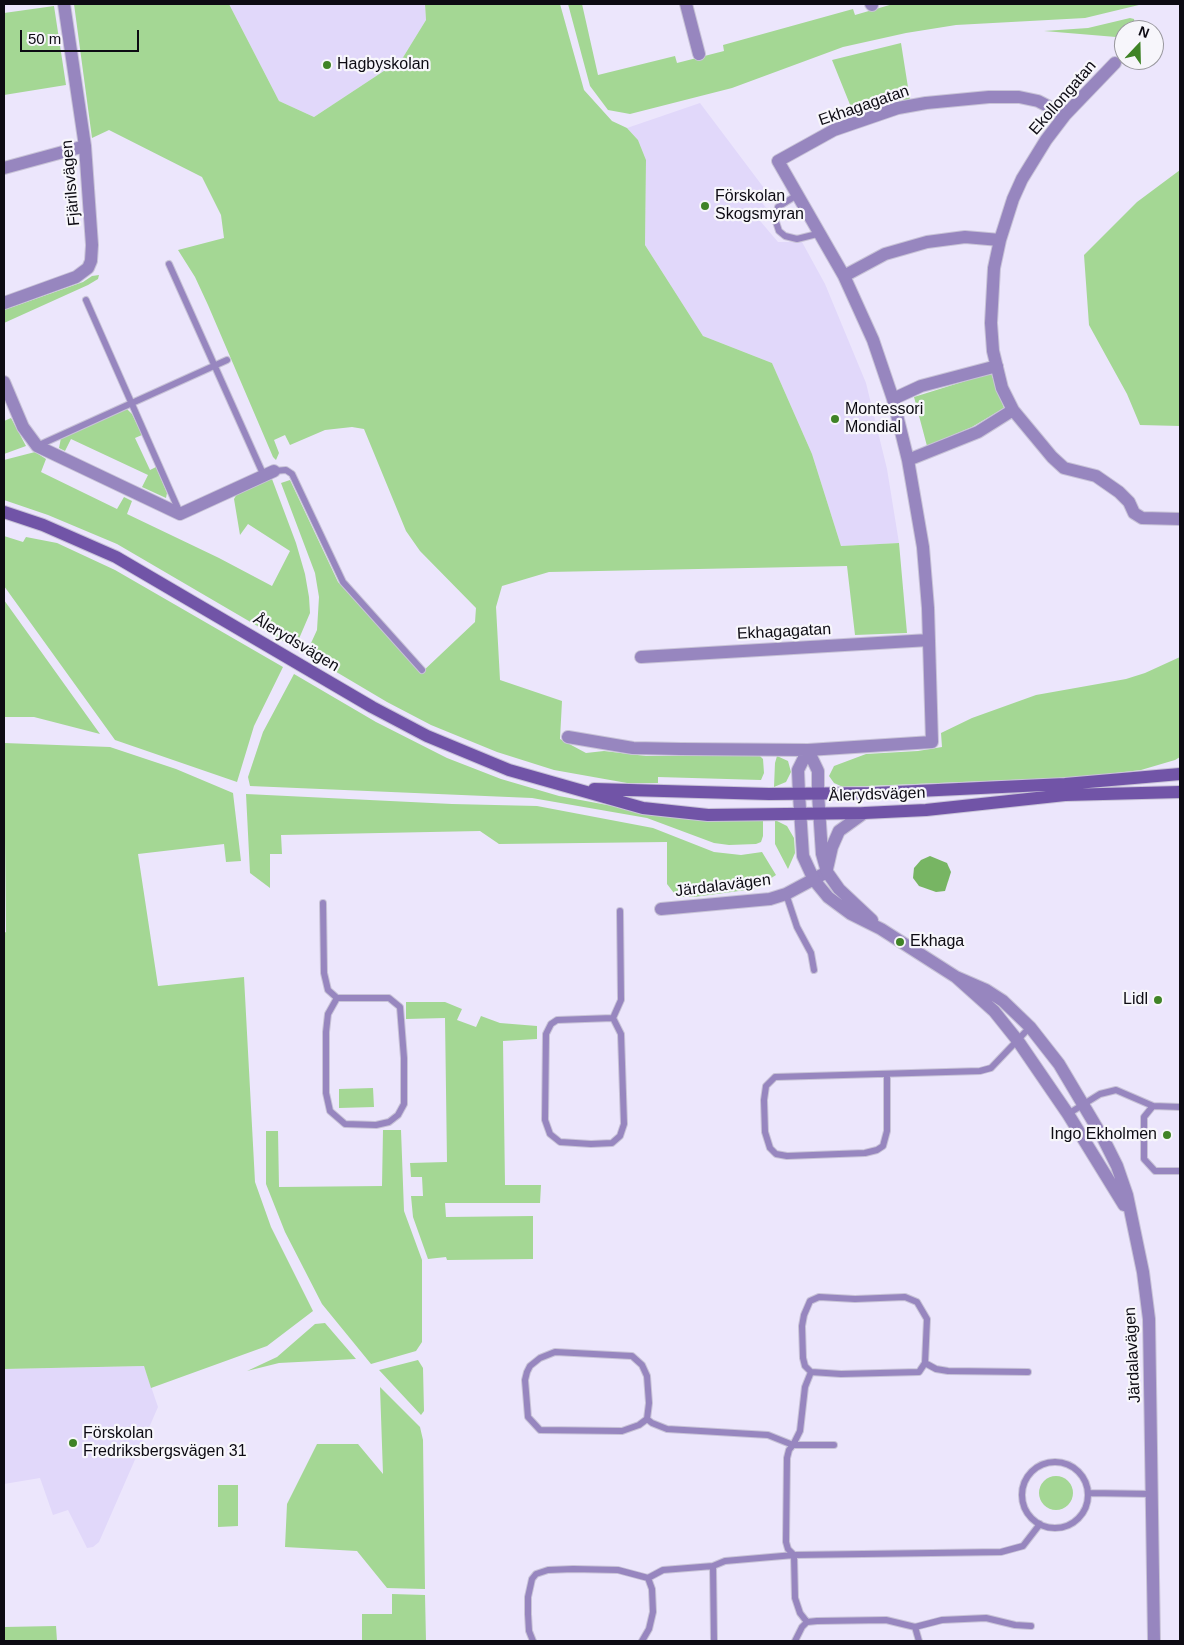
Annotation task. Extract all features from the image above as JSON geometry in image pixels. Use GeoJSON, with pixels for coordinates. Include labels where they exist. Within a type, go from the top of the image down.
{"type":"FeatureCollection","features":[{"type":"Feature","properties":{"kind":"main road","name":"Ålerydsvägen"},"geometry":{"type":"LineString","coordinates":[[4,512],[52,529],[116,557],[162,582],[372,707],[427,736],[510,770],[643,808],[708,814],[864,813],[926,810],[1065,795],[1180,792]]}},
{"type":"Feature","properties":{"kind":"main road","name":"Ålerydsvägen"},"geometry":{"type":"LineString","coordinates":[[577,789],[666,793],[799,794],[1066,784],[1178,772]]}},
{"type":"Feature","properties":{"kind":"street","name":"Fjärilsvägen"},"geometry":{"type":"LineString","coordinates":[[4,303],[76,278],[88,268],[92,245],[85,146],[64,4]]}},
{"type":"Feature","properties":{"kind":"street"},"geometry":{"type":"LineString","coordinates":[[686,4],[699,54]]}},
{"type":"Feature","properties":{"kind":"street","name":"Ekollongatan"},"geometry":{"type":"LineString","coordinates":[[1013,410],[1002,388],[991,323],[994,268],[1000,240],[1022,179],[1046,140],[1065,116],[1114,64]]}},
{"type":"Feature","properties":{"kind":"street","name":"Ekhagagatan"},"geometry":{"type":"LineString","coordinates":[[568,737],[633,748],[808,750],[932,742],[929,640],[923,547],[908,460],[893,399],[873,340],[844,276],[778,161],[834,130],[898,108],[952,99],[1019,97],[1038,101],[1065,116]]}},
{"type":"Feature","properties":{"kind":"street"},"geometry":{"type":"LineString","coordinates":[[4,168],[85,146]]}},
{"type":"Feature","properties":{"kind":"street"},"geometry":{"type":"LineString","coordinates":[[844,276],[885,254],[927,242],[966,237],[1000,240]]}},
{"type":"Feature","properties":{"kind":"street"},"geometry":{"type":"LineString","coordinates":[[893,399],[921,386],[997,366]]}},
{"type":"Feature","properties":{"kind":"street"},"geometry":{"type":"LineString","coordinates":[[4,382],[23,427],[37,446],[180,514],[269,474]]}},
{"type":"Feature","properties":{"kind":"street"},"geometry":{"type":"LineString","coordinates":[[908,460],[978,432],[1013,410],[1052,457],[1064,468],[1096,476],[1119,492],[1129,502],[1134,513],[1142,518],[1180,519]]}},
{"type":"Feature","properties":{"kind":"street","name":"Ekhagagatan"},"geometry":{"type":"LineString","coordinates":[[641,656],[929,640]]}},
{"type":"Feature","properties":{"kind":"street"},"geometry":{"type":"LineString","coordinates":[[808,750],[818,771],[818,793]]}},
{"type":"Feature","properties":{"kind":"street"},"geometry":{"type":"LineString","coordinates":[[799,794],[798,770],[808,750]]}},
{"type":"Feature","properties":{"kind":"street","name":"Järdalavägen"},"geometry":{"type":"LineString","coordinates":[[818,793],[822,854],[827,872],[839,889],[881,929]]}},
{"type":"Feature","properties":{"kind":"street","name":"Järdalavägen"},"geometry":{"type":"LineString","coordinates":[[799,794],[803,856],[814,880],[828,897],[851,914],[881,929],[956,977],[994,1010],[1018,1041],[1068,1114],[1098,1160],[1130,1216]]}},
{"type":"Feature","properties":{"kind":"street"},"geometry":{"type":"LineString","coordinates":[[827,872],[832,847],[840,830],[864,813]]}},
{"type":"Feature","properties":{"kind":"street","name":"Järdalavägen"},"geometry":{"type":"LineString","coordinates":[[661,909],[736,903],[786,894],[827,872]]}},
{"type":"Feature","properties":{"kind":"street","name":"Järdalavägen"},"geometry":{"type":"LineString","coordinates":[[956,977],[986,990],[1003,1001],[1030,1027],[1059,1064],[1084,1104],[1117,1166],[1127,1196],[1140,1257],[1149,1318],[1154,1641]]}},
{"type":"Feature","properties":{"kind":"lane"},"geometry":{"type":"LineString","coordinates":[[797,194],[778,207],[775,218],[779,231],[785,236],[797,239],[821,233]]}},
{"type":"Feature","properties":{"kind":"lane"},"geometry":{"type":"LineString","coordinates":[[169,264],[215,366],[269,474],[286,470],[292,474],[343,582],[422,670]]}},
{"type":"Feature","properties":{"kind":"lane"},"geometry":{"type":"LineString","coordinates":[[86,300],[180,514]]}},
{"type":"Feature","properties":{"kind":"lane"},"geometry":{"type":"LineString","coordinates":[[37,446],[227,360]]}},
{"type":"Feature","properties":{"kind":"lane"},"geometry":{"type":"LineString","coordinates":[[786,894],[797,927],[811,953],[814,970]]}},
{"type":"Feature","properties":{"kind":"lane"},"geometry":{"type":"LineString","coordinates":[[324,903],[325,982],[328,990],[337,998],[389,998],[400,1007],[404,1058],[404,1104],[398,1115],[389,1122],[376,1125],[345,1124],[330,1111],[326,1093],[326,1032],[328,1014],[337,998]]}},
{"type":"Feature","properties":{"kind":"lane"},"geometry":{"type":"LineString","coordinates":[[613,1018],[621,1000],[620,911]]}},
{"type":"Feature","properties":{"kind":"lane"},"geometry":{"type":"LineString","coordinates":[[613,1018],[619,1028],[622,1046],[624,1120],[620,1136],[616,1141],[606,1144],[560,1142],[550,1134],[545,1120],[546,1034],[551,1024],[557,1020],[613,1018]]}},
{"type":"Feature","properties":{"kind":"lane"},"geometry":{"type":"LineString","coordinates":[[888,1074],[887,1131],[883,1146],[877,1150],[865,1153],[787,1156],[776,1154],[770,1148],[765,1132],[764,1100],[766,1086],[775,1077],[888,1074],[970,1073],[991,1068],[1030,1027]]}},
{"type":"Feature","properties":{"kind":"lane"},"geometry":{"type":"LineString","coordinates":[[1068,1114],[1100,1094],[1116,1090],[1153,1106],[1180,1107]]}},
{"type":"Feature","properties":{"kind":"lane"},"geometry":{"type":"LineString","coordinates":[[1153,1106],[1144,1117],[1144,1159],[1155,1171],[1180,1171]]}},
{"type":"Feature","properties":{"kind":"lane"},"geometry":{"type":"LineString","coordinates":[[905,1296],[917,1302],[927,1319],[925,1363],[920,1372],[841,1374],[811,1372],[805,1366],[803,1358],[802,1326],[810,1301],[820,1297],[855,1299],[905,1296]]}},
{"type":"Feature","properties":{"kind":"lane"},"geometry":{"type":"LineString","coordinates":[[555,1352],[632,1356],[642,1365],[647,1376],[649,1403],[647,1419],[639,1425],[622,1431],[540,1430],[528,1417],[525,1395],[527,1372],[530,1366],[540,1358],[555,1352]]}},
{"type":"Feature","properties":{"kind":"lane"},"geometry":{"type":"LineString","coordinates":[[925,1363],[936,1369],[948,1371],[1028,1372]]}},
{"type":"Feature","properties":{"kind":"lane"},"geometry":{"type":"LineString","coordinates":[[807,1622],[800,1613],[795,1598],[794,1555],[788,1549],[786,1542],[787,1458],[800,1431],[805,1387],[811,1372]]}},
{"type":"Feature","properties":{"kind":"lane"},"geometry":{"type":"LineString","coordinates":[[647,1419],[667,1429],[768,1435],[793,1445],[834,1445]]}},
{"type":"Feature","properties":{"kind":"lane"},"geometry":{"type":"LineString","coordinates":[[1057,1462],[1074,1468],[1081,1475],[1088,1493],[1085,1508],[1074,1522],[1057,1528],[1040,1524],[1027,1512],[1022,1495],[1027,1478],[1039,1466],[1057,1462]]}},
{"type":"Feature","properties":{"kind":"lane"},"geometry":{"type":"LineString","coordinates":[[1088,1493],[1153,1494]]}},
{"type":"Feature","properties":{"kind":"lane"},"geometry":{"type":"LineString","coordinates":[[533,1641],[530,1631],[528,1597],[532,1579],[536,1574],[548,1570],[606,1569],[648,1578],[663,1570],[714,1566],[725,1561],[794,1555],[1001,1552],[1023,1546],[1040,1524]]}},
{"type":"Feature","properties":{"kind":"lane"},"geometry":{"type":"LineString","coordinates":[[714,1566],[714,1641]]}},
{"type":"Feature","properties":{"kind":"lane"},"geometry":{"type":"LineString","coordinates":[[642,1641],[649,1629],[652,1612],[652,1589],[648,1578]]}},
{"type":"Feature","properties":{"kind":"lane"},"geometry":{"type":"LineString","coordinates":[[795,1641],[797,1634],[807,1622],[886,1620],[915,1626],[942,1620],[986,1618],[1015,1625],[1031,1626]]}},
{"type":"Feature","properties":{"kind":"lane"},"geometry":{"type":"LineString","coordinates":[[915,1626],[918,1641]]}},
{"type":"Feature","properties":{"kind":"shaded area"},"geometry":{"type":"Polygon","coordinates":[[[74,4],[229,4],[279,101],[314,117],[402,59],[426,20],[425,4],[560,4],[584,90],[612,121],[627,128],[638,140],[646,160],[645,245],[703,336],[772,363],[812,454],[841,546],[899,543],[907,633],[855,635],[847,566],[549,572],[502,586],[496,607],[500,680],[562,701],[560,739],[586,753],[604,751],[646,756],[760,756],[763,759],[764,773],[761,780],[658,777],[658,783],[627,783],[554,770],[497,752],[431,725],[387,702],[306,654],[317,630],[319,597],[315,573],[281,483],[290,480],[338,582],[421,673],[475,622],[476,608],[420,551],[406,531],[364,429],[352,427],[325,430],[290,445],[285,435],[274,440],[279,453],[276,460],[273,457],[208,305],[195,277],[178,250],[224,238],[221,215],[202,177],[109,130],[92,138],[74,4]]]}},
{"type":"Feature","properties":{"kind":"shaded area","name":"Hagbyskolan"},"geometry":{"type":"Polygon","coordinates":[[[229,4],[425,4],[426,20],[402,59],[314,117],[279,101],[229,4]]]}},
{"type":"Feature","properties":{"kind":"shaded area"},"geometry":{"type":"Polygon","coordinates":[[[568,4],[582,4],[598,75],[675,56],[677,63],[724,51],[723,45],[853,9],[855,15],[893,4],[1143,4],[1085,18],[956,25],[906,33],[843,47],[732,88],[630,114],[608,110],[590,86],[568,4]]]}},
{"type":"Feature","properties":{"kind":"shaded area"},"geometry":{"type":"Polygon","coordinates":[[[54,6],[66,85],[4,95],[4,13],[54,6]]]}},
{"type":"Feature","properties":{"kind":"shaded area"},"geometry":{"type":"Polygon","coordinates":[[[1114,22],[1114,37],[1044,31],[1088,28],[1114,22]]]}},
{"type":"Feature","properties":{"kind":"shaded area"},"geometry":{"type":"Polygon","coordinates":[[[901,43],[910,100],[855,117],[832,60],[901,43]]]}},
{"type":"Feature","properties":{"kind":"shaded area"},"geometry":{"type":"Polygon","coordinates":[[[700,103],[770,196],[762,203],[768,210],[761,222],[778,242],[802,242],[825,284],[866,383],[887,469],[899,543],[841,546],[812,454],[772,363],[703,336],[645,245],[646,160],[638,140],[627,128],[700,103]]]}},
{"type":"Feature","properties":{"kind":"shaded area"},"geometry":{"type":"Polygon","coordinates":[[[1180,170],[1180,426],[1140,425],[1127,394],[1089,325],[1084,255],[1137,202],[1180,170]]]}},
{"type":"Feature","properties":{"kind":"shaded area"},"geometry":{"type":"Polygon","coordinates":[[[99,275],[98,279],[88,285],[4,323],[4,310],[99,275]]]}},
{"type":"Feature","properties":{"kind":"shaded area"},"geometry":{"type":"Polygon","coordinates":[[[991,373],[1004,408],[972,427],[927,446],[914,397],[991,373]]]}},
{"type":"Feature","properties":{"kind":"shaded area"},"geometry":{"type":"Polygon","coordinates":[[[127,409],[132,414],[142,435],[135,438],[150,470],[156,467],[167,493],[166,498],[142,487],[148,475],[71,439],[65,451],[59,448],[61,438],[127,409]]]}},
{"type":"Feature","properties":{"kind":"shaded area"},"geometry":{"type":"Polygon","coordinates":[[[11,418],[26,446],[4,454],[4,421],[11,418]]]}},
{"type":"Feature","properties":{"kind":"shaded area"},"geometry":{"type":"Polygon","coordinates":[[[35,452],[46,459],[41,472],[117,509],[124,497],[132,501],[127,514],[219,558],[272,586],[290,551],[248,524],[240,535],[234,499],[238,492],[272,479],[296,543],[309,597],[310,613],[295,648],[117,544],[48,515],[4,500],[4,460],[35,452]]]}},
{"type":"Feature","properties":{"kind":"shaded area"},"geometry":{"type":"Polygon","coordinates":[[[4,536],[23,542],[26,537],[57,543],[115,570],[283,667],[254,726],[237,782],[115,740],[4,586],[4,536]]]}},
{"type":"Feature","properties":{"kind":"shaded area"},"geometry":{"type":"Polygon","coordinates":[[[4,600],[100,734],[34,717],[4,717],[4,600]]]}},
{"type":"Feature","properties":{"kind":"shaded area"},"geometry":{"type":"Polygon","coordinates":[[[1180,657],[1180,757],[1175,760],[1141,770],[1082,777],[843,787],[834,783],[829,776],[834,766],[866,754],[918,751],[942,747],[941,733],[972,718],[1036,695],[1126,679],[1145,673],[1180,657]]]}},
{"type":"Feature","properties":{"kind":"shaded area"},"geometry":{"type":"Polygon","coordinates":[[[294,674],[376,722],[447,758],[501,779],[559,796],[650,813],[763,819],[761,842],[756,844],[729,845],[714,843],[647,818],[532,798],[250,786],[248,777],[263,732],[294,674]]]}},
{"type":"Feature","properties":{"kind":"shaded area"},"geometry":{"type":"Polygon","coordinates":[[[4,743],[110,747],[176,769],[233,793],[241,861],[226,862],[224,844],[138,854],[158,986],[244,977],[255,1182],[271,1227],[313,1311],[267,1346],[151,1388],[144,1366],[4,1369],[4,933],[6,932],[4,743]]]}},
{"type":"Feature","properties":{"kind":"shaded area"},"geometry":{"type":"Polygon","coordinates":[[[777,756],[788,761],[791,772],[786,782],[774,787],[775,763],[777,756]]]}},
{"type":"Feature","properties":{"kind":"shaded area"},"geometry":{"type":"Polygon","coordinates":[[[246,794],[452,804],[537,806],[653,828],[714,852],[741,855],[762,852],[776,875],[754,889],[694,897],[677,897],[667,884],[667,842],[499,844],[480,831],[281,835],[282,854],[270,854],[270,888],[250,873],[246,794]]]}},
{"type":"Feature","properties":{"kind":"shaded area"},"geometry":{"type":"Polygon","coordinates":[[[775,820],[787,826],[794,838],[795,853],[788,869],[775,844],[775,820]]]}},
{"type":"Feature","properties":{"kind":"shaded area"},"geometry":{"type":"Polygon","coordinates":[[[930,856],[947,863],[951,872],[945,891],[936,892],[919,886],[913,878],[914,868],[921,860],[930,856]]]}},
{"type":"Feature","properties":{"kind":"shaded area"},"geometry":{"type":"Polygon","coordinates":[[[406,1002],[445,1002],[462,1009],[457,1020],[476,1027],[481,1016],[500,1023],[537,1026],[537,1039],[503,1041],[505,1185],[541,1185],[540,1203],[445,1203],[446,1217],[533,1216],[533,1259],[447,1260],[446,1257],[428,1259],[413,1217],[411,1196],[423,1196],[422,1177],[411,1177],[410,1163],[447,1162],[445,1018],[406,1019],[406,1002]]]}},
{"type":"Feature","properties":{"kind":"shaded area"},"geometry":{"type":"Polygon","coordinates":[[[373,1088],[374,1107],[339,1108],[339,1089],[373,1088]]]}},
{"type":"Feature","properties":{"kind":"shaded area"},"geometry":{"type":"Polygon","coordinates":[[[383,1130],[401,1130],[404,1211],[422,1260],[422,1342],[416,1351],[371,1364],[322,1304],[285,1232],[266,1184],[266,1131],[278,1131],[279,1187],[382,1186],[383,1130]]]}},
{"type":"Feature","properties":{"kind":"shaded area"},"geometry":{"type":"Polygon","coordinates":[[[325,1323],[356,1359],[279,1363],[247,1371],[277,1357],[315,1324],[325,1323]]]}},
{"type":"Feature","properties":{"kind":"shaded area"},"geometry":{"type":"Polygon","coordinates":[[[418,1360],[423,1368],[424,1411],[421,1415],[379,1370],[418,1360]]]}},
{"type":"Feature","properties":{"kind":"shaded area","name":"Förskolan Fredriksbergsvägen 31"},"geometry":{"type":"Polygon","coordinates":[[[144,1366],[158,1407],[99,1542],[93,1547],[87,1548],[68,1510],[53,1515],[40,1478],[4,1484],[4,1369],[144,1366]]]}},
{"type":"Feature","properties":{"kind":"shaded area"},"geometry":{"type":"Polygon","coordinates":[[[380,1387],[420,1427],[423,1440],[425,1589],[387,1588],[357,1551],[285,1547],[287,1504],[317,1444],[358,1444],[383,1474],[380,1387]]]}},
{"type":"Feature","properties":{"kind":"shaded area"},"geometry":{"type":"Polygon","coordinates":[[[1056,1476],[1063,1477],[1068,1481],[1072,1486],[1072,1500],[1068,1505],[1063,1509],[1056,1510],[1049,1509],[1044,1505],[1040,1500],[1039,1493],[1040,1486],[1044,1481],[1049,1477],[1056,1476]]]}},
{"type":"Feature","properties":{"kind":"shaded area"},"geometry":{"type":"Polygon","coordinates":[[[218,1485],[238,1485],[238,1526],[218,1527],[218,1485]]]}},
{"type":"Feature","properties":{"kind":"shaded area"},"geometry":{"type":"Polygon","coordinates":[[[392,1594],[425,1595],[426,1641],[362,1641],[362,1614],[392,1614],[392,1594]]]}},
{"type":"Feature","properties":{"kind":"shaded area"},"geometry":{"type":"Polygon","coordinates":[[[56,1626],[57,1641],[4,1641],[4,1627],[56,1626]]]}},
{"type":"Feature","properties":{"kind":"place","name":"Hagbyskolan"},"geometry":{"type":"Point","coordinates":[327,65]}},
{"type":"Feature","properties":{"kind":"place","name":"Förskolan Skogsmyran"},"geometry":{"type":"Point","coordinates":[705,206]}},
{"type":"Feature","properties":{"kind":"place","name":"Montessori Mondial"},"geometry":{"type":"Point","coordinates":[835,419]}},
{"type":"Feature","properties":{"kind":"place","name":"Ekhaga"},"geometry":{"type":"Point","coordinates":[900,942]}},
{"type":"Feature","properties":{"kind":"place","name":"Lidl"},"geometry":{"type":"Point","coordinates":[1158,1000]}},
{"type":"Feature","properties":{"kind":"place","name":"Ingo Ekholmen"},"geometry":{"type":"Point","coordinates":[1167,1135]}},
{"type":"Feature","properties":{"kind":"place","name":"Förskolan Fredriksbergsvägen 31"},"geometry":{"type":"Point","coordinates":[73,1443]}}]}
